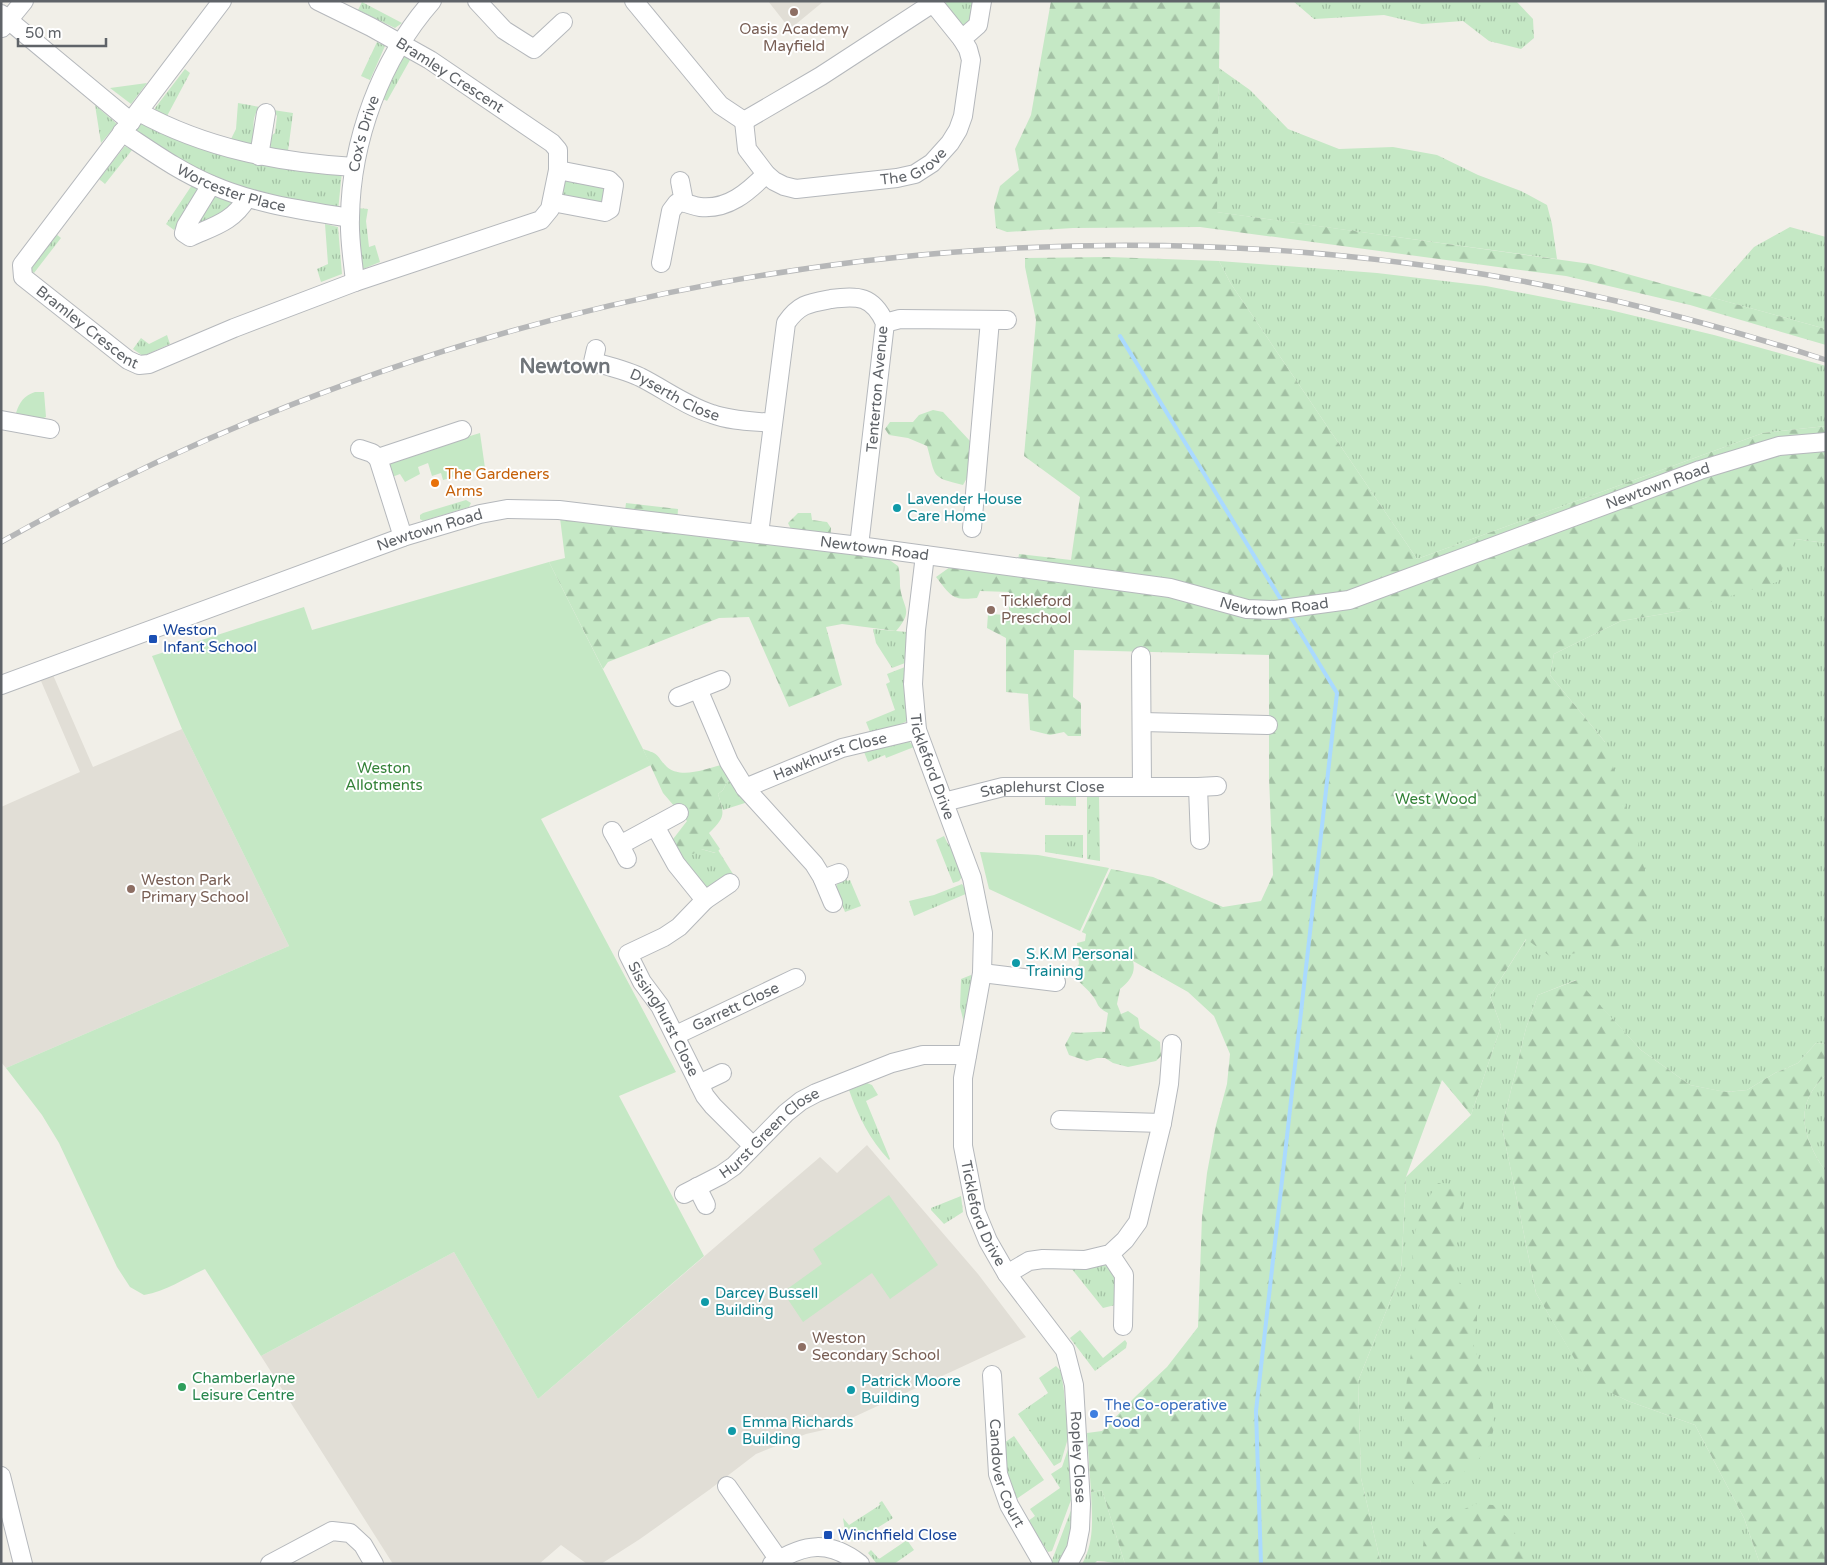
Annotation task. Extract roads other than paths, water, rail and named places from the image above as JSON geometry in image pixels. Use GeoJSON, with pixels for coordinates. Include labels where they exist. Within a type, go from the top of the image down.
{"type":"FeatureCollection","features":[{"type":"Feature","properties":{"kind":"street"},"geometry":{"type":"LineString","coordinates":[[4,21],[24,1]]}},
{"type":"Feature","properties":{"kind":"street","name":"Bramley Crescent"},"geometry":{"type":"LineString","coordinates":[[222,1],[24,262],[23,277],[133,363],[144,366],[234,328],[355,282],[541,220],[550,209],[558,170],[558,150],[552,142],[430,60],[371,27],[318,1]]}},
{"type":"Feature","properties":{"kind":"street","name":"Cox's Drive"},"geometry":{"type":"LineString","coordinates":[[355,282],[350,218],[354,167],[360,140],[373,100],[400,43],[416,19],[432,1]]}},
{"type":"Feature","properties":{"kind":"street"},"geometry":{"type":"LineString","coordinates":[[477,1],[504,30],[534,49],[563,22]]}},
{"type":"Feature","properties":{"kind":"street"},"geometry":{"type":"LineString","coordinates":[[634,1],[720,105],[744,121]]}},
{"type":"Feature","properties":{"kind":"street"},"geometry":{"type":"LineString","coordinates":[[962,39],[978,25],[982,1]]}},
{"type":"Feature","properties":{"kind":"street","name":"The Grove"},"geometry":{"type":"LineString","coordinates":[[934,2],[962,39],[968,49],[971,60],[963,116],[958,130],[950,143],[932,163],[914,174],[897,178],[796,189],[779,184],[766,174],[747,149],[744,121],[820,76],[934,2]]}},
{"type":"Feature","properties":{"kind":"street","name":"Worcester Place"},"geometry":{"type":"LineString","coordinates":[[4,21],[131,122],[188,174],[247,198],[283,207],[350,218]]}},
{"type":"Feature","properties":{"kind":"street"},"geometry":{"type":"LineString","coordinates":[[259,156],[266,112]]}},
{"type":"Feature","properties":{"kind":"street","name":"Worcester Place"},"geometry":{"type":"LineString","coordinates":[[131,122],[259,156],[354,167]]}},
{"type":"Feature","properties":{"kind":"street"},"geometry":{"type":"LineString","coordinates":[[552,202],[605,212],[610,209],[614,185],[609,180],[558,170]]}},
{"type":"Feature","properties":{"kind":"street"},"geometry":{"type":"LineString","coordinates":[[661,263],[671,211],[677,203],[684,202],[702,207],[725,204],[739,199],[766,174]]}},
{"type":"Feature","properties":{"kind":"street"},"geometry":{"type":"LineString","coordinates":[[680,181],[684,202]]}},
{"type":"Feature","properties":{"kind":"street"},"geometry":{"type":"LineString","coordinates":[[212,185],[186,226],[184,233],[186,236],[190,237],[228,220],[240,210],[247,198]]}},
{"type":"Feature","properties":{"kind":"street","name":"Tenterton Avenue"},"geometry":{"type":"LineString","coordinates":[[759,534],[786,323],[794,312],[805,304],[853,296],[873,305],[881,313],[885,323],[859,546]]}},
{"type":"Feature","properties":{"kind":"street"},"geometry":{"type":"LineString","coordinates":[[885,323],[900,319],[998,320],[972,528]]}},
{"type":"Feature","properties":{"kind":"street","name":"Dyserth Close"},"geometry":{"type":"LineString","coordinates":[[596,350],[593,362],[617,368],[641,378],[701,411],[736,420],[772,423]]}},
{"type":"Feature","properties":{"kind":"street"},"geometry":{"type":"LineString","coordinates":[[1,420],[50,428]]}},
{"type":"Feature","properties":{"kind":"street"},"geometry":{"type":"LineString","coordinates":[[378,458],[462,430]]}},
{"type":"Feature","properties":{"kind":"street","name":"Newtown Road"},"geometry":{"type":"LineString","coordinates":[[1,685],[403,537],[480,514],[508,509],[559,510],[859,546],[1170,588],[1248,609],[1275,610],[1349,600],[1700,470],[1779,446],[1826,442]]}},
{"type":"Feature","properties":{"kind":"street"},"geometry":{"type":"LineString","coordinates":[[360,449],[372,453],[378,458],[403,537]]}},
{"type":"Feature","properties":{"kind":"street","name":"Tickleford Drive"},"geometry":{"type":"LineString","coordinates":[[925,555],[916,630],[913,684],[917,730],[975,891],[983,932],[982,973],[963,1078],[964,1155],[976,1212],[988,1241],[1007,1274],[1065,1350]]}},
{"type":"Feature","properties":{"kind":"street"},"geometry":{"type":"LineString","coordinates":[[1141,656],[1142,787]]}},
{"type":"Feature","properties":{"kind":"street"},"geometry":{"type":"LineString","coordinates":[[678,697],[721,680]]}},
{"type":"Feature","properties":{"kind":"street"},"geometry":{"type":"LineString","coordinates":[[698,690],[729,762],[745,788],[814,864],[831,876],[833,903]]}},
{"type":"Feature","properties":{"kind":"street"},"geometry":{"type":"LineString","coordinates":[[1142,722],[1268,725]]}},
{"type":"Feature","properties":{"kind":"street","name":"Hawkhurst Close"},"geometry":{"type":"LineString","coordinates":[[745,788],[842,748],[917,730]]}},
{"type":"Feature","properties":{"kind":"street","name":"Staplehurst Close"},"geometry":{"type":"LineString","coordinates":[[944,802],[1003,787],[1217,786]]}},
{"type":"Feature","properties":{"kind":"street"},"geometry":{"type":"LineString","coordinates":[[1198,787],[1200,840]]}},
{"type":"Feature","properties":{"kind":"street"},"geometry":{"type":"LineString","coordinates":[[620,845],[679,813]]}},
{"type":"Feature","properties":{"kind":"street"},"geometry":{"type":"LineString","coordinates":[[655,826],[676,864],[705,900],[730,882]]}},
{"type":"Feature","properties":{"kind":"street","name":"Sissinghurst Close"},"geometry":{"type":"LineString","coordinates":[[705,900],[679,927],[664,937],[628,954],[642,982],[660,1006],[699,1084],[713,1106],[753,1146]]}},
{"type":"Feature","properties":{"kind":"street"},"geometry":{"type":"LineString","coordinates":[[982,973],[1056,982]]}},
{"type":"Feature","properties":{"kind":"street","name":"Garrett Close"},"geometry":{"type":"LineString","coordinates":[[676,1035],[796,978]]}},
{"type":"Feature","properties":{"kind":"street"},"geometry":{"type":"LineString","coordinates":[[1007,1274],[1029,1261],[1043,1259],[1085,1260],[1110,1254],[1125,1240],[1138,1222],[1162,1123],[1169,1084],[1172,1044]]}},
{"type":"Feature","properties":{"kind":"street","name":"Hurst Green Close"},"geometry":{"type":"LineString","coordinates":[[706,1205],[690,1190],[721,1175],[734,1166],[786,1113],[801,1101],[844,1081],[879,1077],[892,1063],[923,1056],[968,1055]]}},
{"type":"Feature","properties":{"kind":"street","name":"Sissinghurst Close"},"geometry":{"type":"LineString","coordinates":[[699,1084],[722,1073]]}},
{"type":"Feature","properties":{"kind":"street"},"geometry":{"type":"LineString","coordinates":[[1060,1120],[1162,1123]]}},
{"type":"Feature","properties":{"kind":"street"},"geometry":{"type":"LineString","coordinates":[[1110,1254],[1124,1275],[1123,1326]]}},
{"type":"Feature","properties":{"kind":"street","name":"Ropley Close"},"geometry":{"type":"LineString","coordinates":[[1065,1350],[1074,1385],[1081,1504],[1080,1529],[1076,1549],[1068,1564]]}},
{"type":"Feature","properties":{"kind":"street","name":"Candover Court"},"geometry":{"type":"LineString","coordinates":[[992,1374],[998,1474],[1009,1505],[1043,1564]]}},
{"type":"Feature","properties":{"kind":"street"},"geometry":{"type":"LineString","coordinates":[[1,1476],[23,1564]]}},
{"type":"Feature","properties":{"kind":"street"},"geometry":{"type":"LineString","coordinates":[[727,1486],[776,1562],[803,1548],[823,1546],[836,1549],[860,1564]]}},
{"type":"Feature","properties":{"kind":"street"},"geometry":{"type":"LineString","coordinates":[[270,1564],[332,1531],[350,1533],[363,1545],[374,1564]]}},
{"type":"Feature","properties":{"kind":"waterway"},"geometry":{"type":"LineString","coordinates":[[1120,336],[1283,603]]}},
{"type":"Feature","properties":{"kind":"waterway"},"geometry":{"type":"LineString","coordinates":[[1261,1564],[1256,1411],[1337,693],[1289,614]]}},
{"type":"Feature","properties":{"kind":"railway"},"geometry":{"type":"LineString","coordinates":[[1,542],[172,455],[349,383],[531,326],[716,283],[905,257],[1095,246],[1285,251],[1476,273],[1565,289],[1696,321],[1826,360]]}},
{"type":"Feature","properties":{"kind":"place","name":"Oasis Academy Mayfield"},"geometry":{"type":"Point","coordinates":[794,12]}},
{"type":"Feature","properties":{"kind":"place","name":"The Gardeners Arms"},"geometry":{"type":"Point","coordinates":[435,483]}},
{"type":"Feature","properties":{"kind":"place","name":"Lavender House Care Home"},"geometry":{"type":"Point","coordinates":[897,508]}},
{"type":"Feature","properties":{"kind":"place","name":"Tickleford Preschool"},"geometry":{"type":"Point","coordinates":[991,610]}},
{"type":"Feature","properties":{"kind":"place","name":"Weston Infant School"},"geometry":{"type":"Point","coordinates":[153,639]}},
{"type":"Feature","properties":{"kind":"place","name":"Weston Park Primary School"},"geometry":{"type":"Point","coordinates":[131,889]}},
{"type":"Feature","properties":{"kind":"place","name":"S.K.M Personal Training"},"geometry":{"type":"Point","coordinates":[1016,963]}},
{"type":"Feature","properties":{"kind":"place","name":"Darcey Bussell Building"},"geometry":{"type":"Point","coordinates":[705,1302]}},
{"type":"Feature","properties":{"kind":"place","name":"Weston Secondary School"},"geometry":{"type":"Point","coordinates":[802,1347]}},
{"type":"Feature","properties":{"kind":"place","name":"Chamberlayne Leisure Centre"},"geometry":{"type":"Point","coordinates":[182,1387]}},
{"type":"Feature","properties":{"kind":"place","name":"Patrick Moore Building"},"geometry":{"type":"Point","coordinates":[851,1390]}},
{"type":"Feature","properties":{"kind":"place","name":"The Co-operative Food"},"geometry":{"type":"Point","coordinates":[1094,1414]}},
{"type":"Feature","properties":{"kind":"place","name":"Emma Richards Building"},"geometry":{"type":"Point","coordinates":[732,1431]}},
{"type":"Feature","properties":{"kind":"place","name":"Winchfield Close"},"geometry":{"type":"Point","coordinates":[828,1535]}},
{"type":"Feature","properties":{"kind":"district","name":"Newtown"},"geometry":{"type":"Point","coordinates":[565,367]}},
{"type":"Feature","properties":{"kind":"park label","name":"Weston Allotments"},"geometry":{"type":"Point","coordinates":[384,776]}},
{"type":"Feature","properties":{"kind":"park label","name":"West Wood"},"geometry":{"type":"Point","coordinates":[1436,799]}}]}
